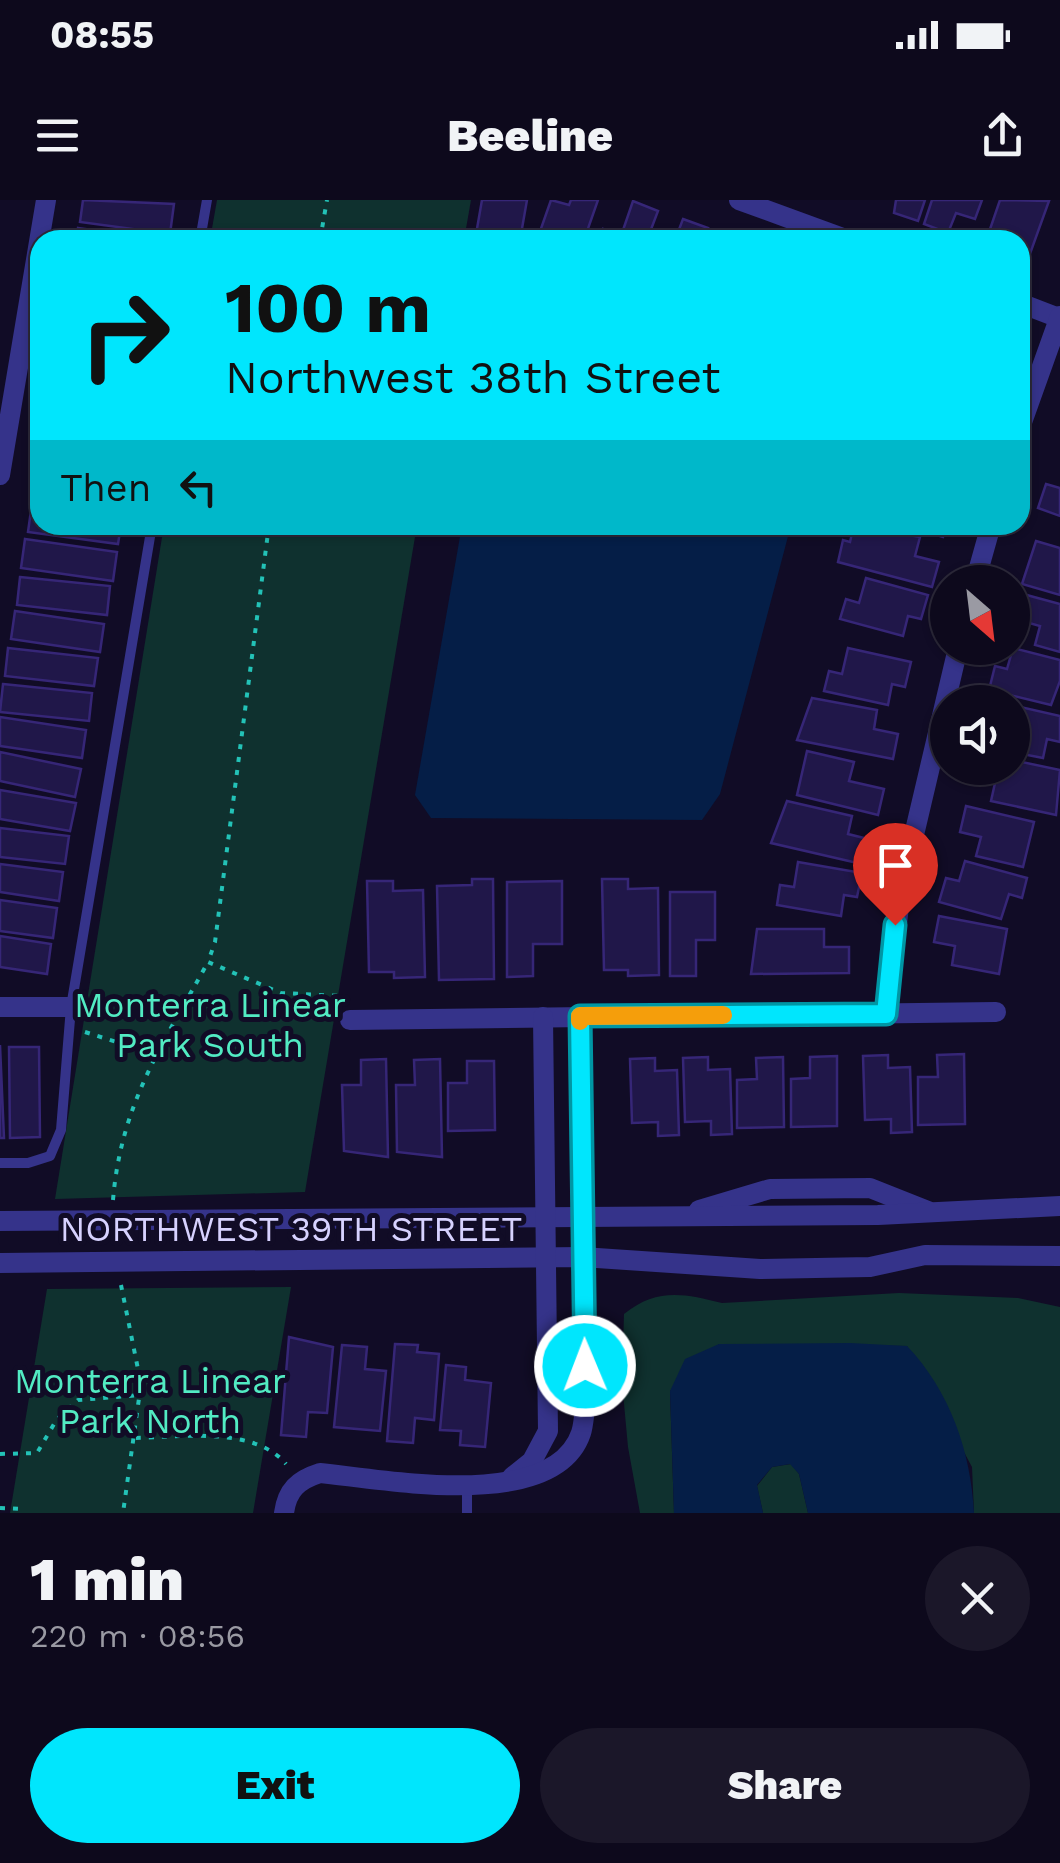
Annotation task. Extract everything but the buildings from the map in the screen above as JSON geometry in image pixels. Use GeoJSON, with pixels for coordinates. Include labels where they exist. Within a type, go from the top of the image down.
{"type":"FeatureCollection","features":[{"type":"Feature","properties":{"kind":"street"},"geometry":{"type":"LineString","coordinates":[[43,230],[46,200]]}},
{"type":"Feature","properties":{"kind":"street"},"geometry":{"type":"LineString","coordinates":[[739,200],[821,230]]}},
{"type":"Feature","properties":{"kind":"street"},"geometry":{"type":"LineString","coordinates":[[1030,306],[1060,317],[1030,400]]}},
{"type":"Feature","properties":{"kind":"street"},"geometry":{"type":"LineString","coordinates":[[0,475],[30,327]]}},
{"type":"Feature","properties":{"kind":"street"},"geometry":{"type":"LineString","coordinates":[[980,565],[988,535]]}},
{"type":"Feature","properties":{"kind":"street"},"geometry":{"type":"LineString","coordinates":[[886,1014],[900,890],[954,665]]}},
{"type":"Feature","properties":{"kind":"street"},"geometry":{"type":"LineString","coordinates":[[0,1008],[71,1008]]}},
{"type":"Feature","properties":{"kind":"street"},"geometry":{"type":"LineString","coordinates":[[350,1020],[996,1012]]}},
{"type":"Feature","properties":{"kind":"street"},"geometry":{"type":"LineString","coordinates":[[284,1513],[293,1472],[467,1488],[502,1484],[525,1480],[554,1465],[580,1437],[586,1402],[580,1016]]}},
{"type":"Feature","properties":{"kind":"street"},"geometry":{"type":"LineString","coordinates":[[502,1484],[532,1461],[548,1430],[543,1017]]}},
{"type":"Feature","properties":{"kind":"street","name":"NORTHWEST 39TH STREET"},"geometry":{"type":"LineString","coordinates":[[0,1220],[583,1219],[935,1213],[1060,1206]]}},
{"type":"Feature","properties":{"kind":"street","name":"NORTHWEST 39TH STREET"},"geometry":{"type":"LineString","coordinates":[[0,1263],[582,1257],[760,1269],[870,1267],[924,1255],[1060,1256]]}},
{"type":"Feature","properties":{"kind":"lane"},"geometry":{"type":"LineString","coordinates":[[202,230],[207,200]]}},
{"type":"Feature","properties":{"kind":"lane"},"geometry":{"type":"LineString","coordinates":[[0,1163],[28,1163],[50,1156],[58,1144],[71,1008],[150,535]]}},
{"type":"Feature","properties":{"kind":"lane"},"geometry":{"type":"LineString","coordinates":[[467,1488],[467,1513]]}},
{"type":"Feature","properties":{"kind":"path"},"geometry":{"type":"LineString","coordinates":[[322,230],[328,200]]}},
{"type":"Feature","properties":{"kind":"path"},"geometry":{"type":"LineString","coordinates":[[112,1202],[124,1124],[215,942],[269,535]]}},
{"type":"Feature","properties":{"kind":"path"},"geometry":{"type":"LineString","coordinates":[[208,962],[281,993],[341,996]]}},
{"type":"Feature","properties":{"kind":"path"},"geometry":{"type":"LineString","coordinates":[[93,1033],[157,1054]]}},
{"type":"Feature","properties":{"kind":"path"},"geometry":{"type":"LineString","coordinates":[[122,1285],[141,1395],[122,1513]]}},
{"type":"Feature","properties":{"kind":"path"},"geometry":{"type":"LineString","coordinates":[[0,1454],[36,1453],[57,1418],[78,1400],[141,1395]]}},
{"type":"Feature","properties":{"kind":"path"},"geometry":{"type":"LineString","coordinates":[[136,1438],[238,1440],[278,1454],[293,1472]]}},
{"type":"Feature","properties":{"kind":"path"},"geometry":{"type":"LineString","coordinates":[[0,1508],[24,1508]]}},
{"type":"Feature","properties":{"kind":"green space"},"geometry":{"type":"Polygon","coordinates":[[[217,200],[471,200],[466,230],[212,230],[217,200]]]}},
{"type":"Feature","properties":{"kind":"green space","name":"Monterra Linear Park South"},"geometry":{"type":"Polygon","coordinates":[[[162,535],[415,535],[305,1192],[55,1199],[162,535]]]}},
{"type":"Feature","properties":{"kind":"green space","name":"Monterra Linear Park North"},"geometry":{"type":"Polygon","coordinates":[[[291,1287],[253,1513],[10,1513],[47,1289],[291,1287]]]}},
{"type":"Feature","properties":{"kind":"green space"},"geometry":{"type":"Polygon","coordinates":[[[899,1293],[1018,1298],[1060,1307],[1060,1513],[974,1513],[972,1467],[907,1346],[719,1344],[670,1391],[674,1513],[640,1513],[622,1382],[624,1314],[647,1300],[670,1295],[722,1303],[899,1293]]]}},
{"type":"Feature","properties":{"kind":"green space"},"geometry":{"type":"Polygon","coordinates":[[[791,1464],[799,1474],[808,1513],[763,1513],[757,1486],[772,1467],[791,1464]]]}},
{"type":"Feature","properties":{"kind":"water"},"geometry":{"type":"Polygon","coordinates":[[[460,535],[788,535],[720,794],[702,820],[431,818],[415,795],[460,535]]]}},
{"type":"Feature","properties":{"kind":"water"},"geometry":{"type":"Polygon","coordinates":[[[719,1344],[907,1346],[922,1364],[956,1424],[968,1468],[974,1513],[808,1513],[799,1474],[790,1464],[772,1467],[757,1485],[763,1513],[674,1513],[670,1391],[685,1359],[719,1344]]]}},
{"type":"Feature","properties":{"kind":"slow traffic"},"geometry":{"type":"LineString","coordinates":[[580,1021],[580,1016],[723,1015]]}},
{"type":"Feature","properties":{"kind":"route"},"geometry":{"type":"LineString","coordinates":[[585,1366],[580,1016],[886,1014],[895,925]]}}]}
